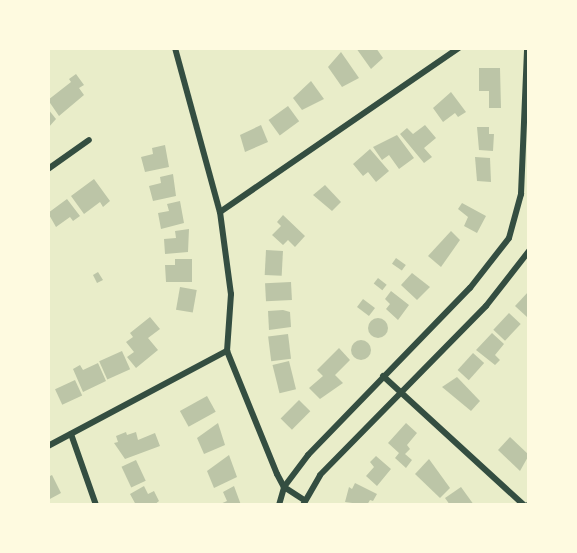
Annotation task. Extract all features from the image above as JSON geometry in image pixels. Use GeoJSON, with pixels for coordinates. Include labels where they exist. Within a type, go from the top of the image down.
{"type":"FeatureCollection","features":[{"type":"Feature","properties":{"kind":"street"},"geometry":{"type":"LineString","coordinates":[[175,48],[220,212],[231,294],[227,351],[284,487],[303,503],[320,474],[399,391],[486,306],[529,251]]}},
{"type":"Feature","properties":{"kind":"street"},"geometry":{"type":"LineString","coordinates":[[220,212],[459,48]]}},
{"type":"Feature","properties":{"kind":"street"},"geometry":{"type":"LineString","coordinates":[[279,505],[284,487],[308,456],[470,288],[509,238],[521,194],[527,48]]}},
{"type":"Feature","properties":{"kind":"street"},"geometry":{"type":"LineString","coordinates":[[48,169],[88,140]]}},
{"type":"Feature","properties":{"kind":"street"},"geometry":{"type":"LineString","coordinates":[[48,446],[227,351]]}},
{"type":"Feature","properties":{"kind":"street"},"geometry":{"type":"LineString","coordinates":[[383,376],[524,505]]}},
{"type":"Feature","properties":{"kind":"street"},"geometry":{"type":"LineString","coordinates":[[71,434],[96,505]]}},
{"type":"Feature","properties":{"kind":"building"},"geometry":{"type":"Polygon","coordinates":[[[356,48],[376,48],[383,58],[371,69],[356,48]]]}},
{"type":"Feature","properties":{"kind":"building"},"geometry":{"type":"Polygon","coordinates":[[[341,52],[359,78],[342,87],[328,67],[341,52]]]}},
{"type":"Feature","properties":{"kind":"building"},"geometry":{"type":"Polygon","coordinates":[[[479,68],[500,68],[501,108],[489,108],[489,91],[479,91],[479,68]]]}},
{"type":"Feature","properties":{"kind":"building"},"geometry":{"type":"Polygon","coordinates":[[[76,74],[84,85],[79,88],[84,95],[59,116],[48,100],[71,82],[69,79],[76,74]]]}},
{"type":"Feature","properties":{"kind":"building"},"geometry":{"type":"Polygon","coordinates":[[[311,81],[324,99],[302,110],[293,98],[311,81]]]}},
{"type":"Feature","properties":{"kind":"building"},"geometry":{"type":"Polygon","coordinates":[[[451,92],[466,112],[458,117],[455,113],[443,122],[433,108],[451,92]]]}},
{"type":"Feature","properties":{"kind":"building"},"geometry":{"type":"Polygon","coordinates":[[[288,106],[299,121],[280,135],[269,120],[288,106]]]}},
{"type":"Feature","properties":{"kind":"building"},"geometry":{"type":"Polygon","coordinates":[[[48,109],[56,119],[48,128],[48,109]]]}},
{"type":"Feature","properties":{"kind":"building"},"geometry":{"type":"Polygon","coordinates":[[[261,125],[268,142],[245,152],[240,135],[261,125]]]}},
{"type":"Feature","properties":{"kind":"building"},"geometry":{"type":"Polygon","coordinates":[[[425,125],[436,138],[424,148],[432,157],[424,163],[400,134],[407,128],[413,134],[425,125]]]}},
{"type":"Feature","properties":{"kind":"building"},"geometry":{"type":"Polygon","coordinates":[[[477,127],[489,127],[489,134],[494,134],[493,151],[479,150],[477,127]]]}},
{"type":"Feature","properties":{"kind":"building"},"geometry":{"type":"Polygon","coordinates":[[[397,135],[414,158],[399,169],[389,155],[382,160],[373,147],[397,135]]]}},
{"type":"Feature","properties":{"kind":"building"},"geometry":{"type":"Polygon","coordinates":[[[165,145],[169,167],[145,172],[141,157],[153,154],[152,148],[165,145]]]}},
{"type":"Feature","properties":{"kind":"building"},"geometry":{"type":"Polygon","coordinates":[[[370,149],[389,171],[376,182],[368,172],[363,176],[353,164],[370,149]]]}},
{"type":"Feature","properties":{"kind":"building"},"geometry":{"type":"Polygon","coordinates":[[[475,157],[490,158],[491,182],[477,181],[475,157]]]}},
{"type":"Feature","properties":{"kind":"building"},"geometry":{"type":"Polygon","coordinates":[[[173,174],[176,196],[153,201],[149,186],[161,183],[160,177],[173,174]]]}},
{"type":"Feature","properties":{"kind":"building"},"geometry":{"type":"Polygon","coordinates":[[[94,179],[110,201],[103,207],[100,202],[84,214],[71,196],[94,179]]]}},
{"type":"Feature","properties":{"kind":"building"},"geometry":{"type":"Polygon","coordinates":[[[325,185],[341,202],[332,211],[313,195],[325,185]]]}},
{"type":"Feature","properties":{"kind":"building"},"geometry":{"type":"Polygon","coordinates":[[[67,199],[80,216],[73,221],[70,217],[56,227],[48,213],[67,199]]]}},
{"type":"Feature","properties":{"kind":"building"},"geometry":{"type":"Polygon","coordinates":[[[180,201],[184,223],[161,229],[158,213],[169,211],[167,204],[180,201]]]}},
{"type":"Feature","properties":{"kind":"building"},"geometry":{"type":"Polygon","coordinates":[[[462,203],[486,216],[477,233],[464,226],[468,217],[458,209],[462,203]]]}},
{"type":"Feature","properties":{"kind":"building"},"geometry":{"type":"Polygon","coordinates":[[[283,215],[305,236],[295,247],[288,240],[283,245],[272,235],[281,226],[277,222],[283,215]]]}},
{"type":"Feature","properties":{"kind":"building"},"geometry":{"type":"Polygon","coordinates":[[[189,229],[188,252],[165,254],[164,239],[176,238],[175,231],[189,229]]]}},
{"type":"Feature","properties":{"kind":"building"},"geometry":{"type":"Polygon","coordinates":[[[451,231],[460,240],[441,267],[428,256],[451,231]]]}},
{"type":"Feature","properties":{"kind":"building"},"geometry":{"type":"Polygon","coordinates":[[[266,250],[283,251],[282,276],[265,275],[266,250]]]}},
{"type":"Feature","properties":{"kind":"building"},"geometry":{"type":"Polygon","coordinates":[[[396,258],[406,265],[402,271],[392,264],[396,258]]]}},
{"type":"Feature","properties":{"kind":"building"},"geometry":{"type":"Polygon","coordinates":[[[175,259],[192,259],[192,282],[166,282],[165,265],[175,265],[175,259]]]}},
{"type":"Feature","properties":{"kind":"building"},"geometry":{"type":"Polygon","coordinates":[[[98,272],[103,280],[97,283],[93,275],[98,272]]]}},
{"type":"Feature","properties":{"kind":"building"},"geometry":{"type":"Polygon","coordinates":[[[412,273],[430,287],[417,300],[401,285],[412,273]]]}},
{"type":"Feature","properties":{"kind":"building"},"geometry":{"type":"Polygon","coordinates":[[[378,278],[387,285],[382,290],[374,284],[378,278]]]}},
{"type":"Feature","properties":{"kind":"building"},"geometry":{"type":"Polygon","coordinates":[[[291,282],[292,300],[266,301],[265,283],[291,282]]]}},
{"type":"Feature","properties":{"kind":"building"},"geometry":{"type":"Polygon","coordinates":[[[180,287],[197,290],[193,313],[176,310],[180,287]]]}},
{"type":"Feature","properties":{"kind":"building"},"geometry":{"type":"Polygon","coordinates":[[[391,291],[409,305],[398,320],[386,309],[390,304],[385,299],[391,291]]]}},
{"type":"Feature","properties":{"kind":"building"},"geometry":{"type":"Polygon","coordinates":[[[529,291],[529,315],[527,317],[515,306],[529,291]]]}},
{"type":"Feature","properties":{"kind":"building"},"geometry":{"type":"Polygon","coordinates":[[[363,299],[375,308],[369,316],[357,307],[363,299]]]}},
{"type":"Feature","properties":{"kind":"building"},"geometry":{"type":"Polygon","coordinates":[[[268,311],[290,312],[291,327],[269,330],[268,311]]]}},
{"type":"Feature","properties":{"kind":"building"},"geometry":{"type":"Polygon","coordinates":[[[509,313],[521,324],[505,341],[493,330],[509,313]]]}},
{"type":"Feature","properties":{"kind":"building"},"geometry":{"type":"Polygon","coordinates":[[[150,317],[160,329],[148,338],[158,350],[136,368],[127,357],[134,352],[126,342],[133,337],[130,333],[150,317]]]}},
{"type":"Feature","properties":{"kind":"building"},"geometry":{"type":"Polygon","coordinates":[[[378,318],[385,321],[388,328],[385,335],[378,338],[371,335],[368,328],[371,321],[378,318]]]}},
{"type":"Feature","properties":{"kind":"building"},"geometry":{"type":"Polygon","coordinates":[[[492,333],[504,344],[495,355],[500,360],[495,365],[476,350],[492,333]]]}},
{"type":"Feature","properties":{"kind":"building"},"geometry":{"type":"Polygon","coordinates":[[[288,334],[291,359],[271,361],[268,336],[288,334]]]}},
{"type":"Feature","properties":{"kind":"building"},"geometry":{"type":"Polygon","coordinates":[[[361,340],[368,343],[371,350],[368,357],[361,360],[354,357],[351,350],[354,343],[361,340]]]}},
{"type":"Feature","properties":{"kind":"building"},"geometry":{"type":"Polygon","coordinates":[[[339,348],[350,360],[335,375],[343,383],[320,399],[309,388],[323,376],[317,370],[339,348]]]}},
{"type":"Feature","properties":{"kind":"building"},"geometry":{"type":"Polygon","coordinates":[[[122,351],[130,369],[107,379],[99,361],[122,351]]]}},
{"type":"Feature","properties":{"kind":"building"},"geometry":{"type":"Polygon","coordinates":[[[473,353],[484,363],[469,380],[458,370],[473,353]]]}},
{"type":"Feature","properties":{"kind":"building"},"geometry":{"type":"Polygon","coordinates":[[[289,361],[296,389],[280,393],[273,365],[289,361]]]}},
{"type":"Feature","properties":{"kind":"building"},"geometry":{"type":"Polygon","coordinates":[[[98,363],[106,381],[83,392],[73,369],[80,365],[83,370],[98,363]]]}},
{"type":"Feature","properties":{"kind":"building"},"geometry":{"type":"Polygon","coordinates":[[[457,377],[480,401],[471,411],[442,387],[457,377]]]}},
{"type":"Feature","properties":{"kind":"building"},"geometry":{"type":"Polygon","coordinates":[[[75,380],[82,395],[62,405],[55,389],[75,380]]]}},
{"type":"Feature","properties":{"kind":"building"},"geometry":{"type":"Polygon","coordinates":[[[207,396],[216,412],[189,427],[180,411],[207,396]]]}},
{"type":"Feature","properties":{"kind":"building"},"geometry":{"type":"Polygon","coordinates":[[[299,400],[310,411],[292,430],[281,418],[299,400]]]}},
{"type":"Feature","properties":{"kind":"building"},"geometry":{"type":"Polygon","coordinates":[[[218,423],[225,445],[204,454],[197,438],[218,423]]]}},
{"type":"Feature","properties":{"kind":"building"},"geometry":{"type":"Polygon","coordinates":[[[406,423],[417,433],[407,445],[410,449],[405,454],[412,460],[406,468],[395,458],[399,453],[388,443],[406,423]]]}},
{"type":"Feature","properties":{"kind":"building"},"geometry":{"type":"Polygon","coordinates":[[[126,432],[127,435],[136,432],[138,440],[155,433],[160,446],[125,459],[114,443],[118,442],[116,436],[126,432]]]}},
{"type":"Feature","properties":{"kind":"building"},"geometry":{"type":"Polygon","coordinates":[[[510,437],[529,455],[520,471],[498,450],[510,437]]]}},
{"type":"Feature","properties":{"kind":"building"},"geometry":{"type":"Polygon","coordinates":[[[229,455],[237,477],[214,488],[207,471],[229,455]]]}},
{"type":"Feature","properties":{"kind":"building"},"geometry":{"type":"Polygon","coordinates":[[[376,456],[391,469],[377,486],[366,476],[374,467],[370,462],[376,456]]]}},
{"type":"Feature","properties":{"kind":"building"},"geometry":{"type":"Polygon","coordinates":[[[429,459],[450,488],[440,498],[415,474],[429,459]]]}},
{"type":"Feature","properties":{"kind":"building"},"geometry":{"type":"Polygon","coordinates":[[[136,460],[146,481],[131,488],[121,467],[136,460]]]}},
{"type":"Feature","properties":{"kind":"building"},"geometry":{"type":"Polygon","coordinates":[[[52,475],[61,493],[48,500],[48,477],[52,475]]]}},
{"type":"Feature","properties":{"kind":"building"},"geometry":{"type":"Polygon","coordinates":[[[355,483],[377,494],[373,501],[370,500],[367,505],[345,502],[349,487],[352,489],[355,483]]]}},
{"type":"Feature","properties":{"kind":"building"},"geometry":{"type":"Polygon","coordinates":[[[144,486],[148,494],[154,491],[159,501],[154,505],[136,505],[130,494],[144,486]]]}},
{"type":"Feature","properties":{"kind":"building"},"geometry":{"type":"Polygon","coordinates":[[[234,486],[241,505],[218,505],[227,501],[223,492],[234,486]]]}},
{"type":"Feature","properties":{"kind":"building"},"geometry":{"type":"Polygon","coordinates":[[[461,487],[474,505],[450,505],[445,498],[461,487]]]}}]}
